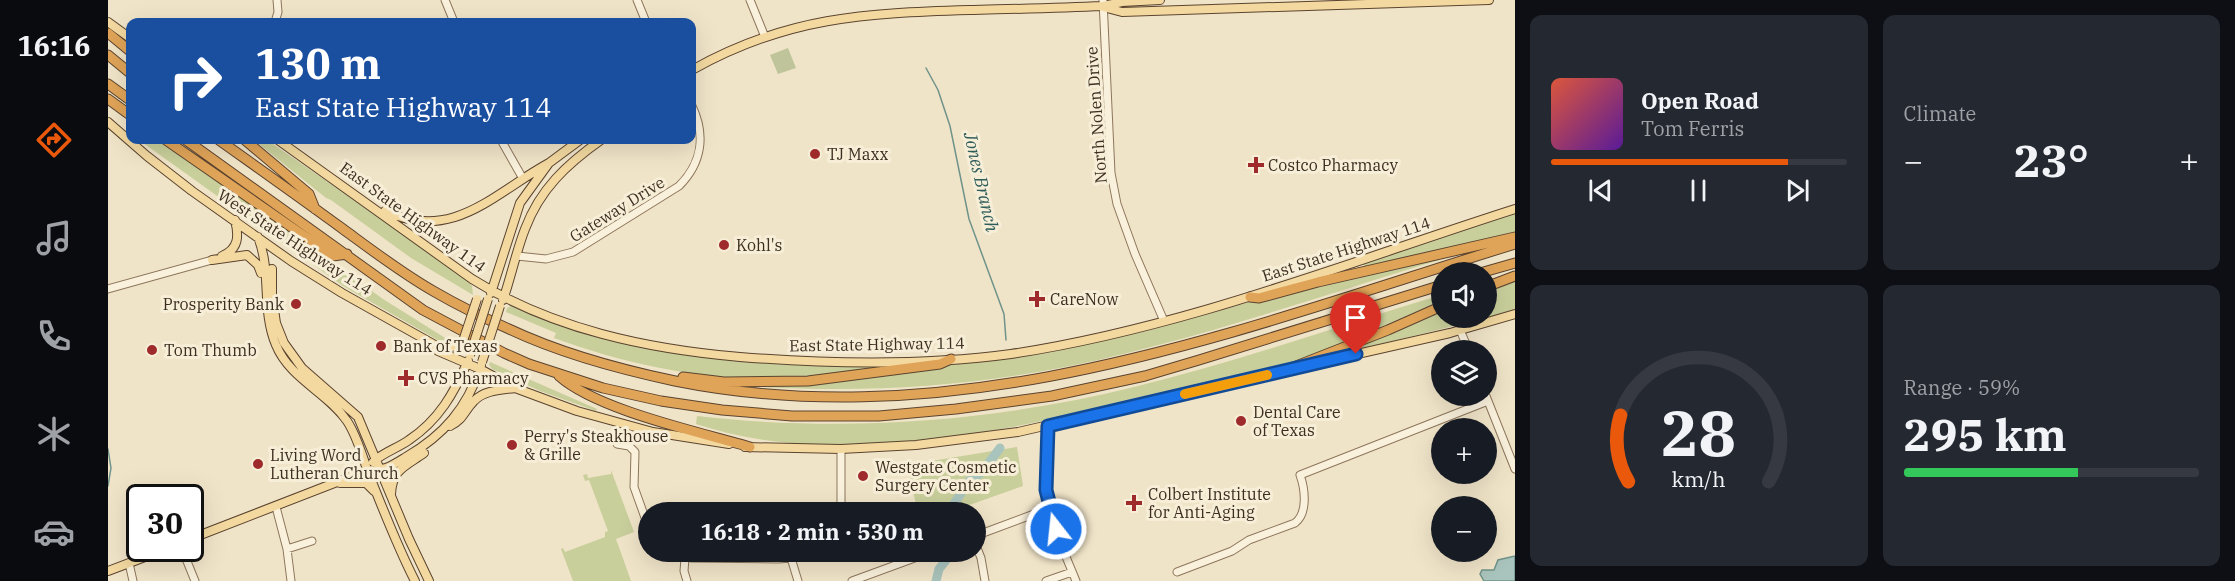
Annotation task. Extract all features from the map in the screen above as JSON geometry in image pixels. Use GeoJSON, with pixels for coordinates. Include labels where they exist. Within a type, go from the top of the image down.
{"type":"FeatureCollection","features":[{"type":"Feature","properties":{"kind":"highway"},"geometry":{"type":"LineString","coordinates":[[108,33],[126,48]]}},
{"type":"Feature","properties":{"kind":"highway"},"geometry":{"type":"LineString","coordinates":[[108,55],[126,70]]}},
{"type":"Feature","properties":{"kind":"highway"},"geometry":{"type":"LineString","coordinates":[[108,84],[126,97]]}},
{"type":"Feature","properties":{"kind":"highway"},"geometry":{"type":"LineString","coordinates":[[108,99],[126,112]]}},
{"type":"Feature","properties":{"kind":"highway"},"geometry":{"type":"LineString","coordinates":[[172,144],[333,256],[347,254]]}},
{"type":"Feature","properties":{"kind":"highway"},"geometry":{"type":"LineString","coordinates":[[192,144],[436,318],[504,353],[555,373],[603,388],[722,410],[804,417],[859,417],[912,414],[1017,402],[1145,376],[1431,288]]}},
{"type":"Feature","properties":{"kind":"highway"},"geometry":{"type":"LineString","coordinates":[[225,144],[408,276],[454,302],[524,336],[632,372],[719,389],[798,397],[891,396],[965,391],[1064,375],[1166,351],[1515,244]]}},
{"type":"Feature","properties":{"kind":"highway"},"geometry":{"type":"LineString","coordinates":[[250,144],[303,188],[309,194],[315,209]]}},
{"type":"Feature","properties":{"kind":"highway"},"geometry":{"type":"LineString","coordinates":[[1250,297],[1259,298],[1318,282],[1515,237]]}},
{"type":"Feature","properties":{"kind":"highway"},"geometry":{"type":"LineString","coordinates":[[1497,268],[1515,263]]}},
{"type":"Feature","properties":{"kind":"highway"},"geometry":{"type":"LineString","coordinates":[[1497,283],[1515,276]]}},
{"type":"Feature","properties":{"kind":"highway"},"geometry":{"type":"LineString","coordinates":[[1278,373],[1431,311]]}},
{"type":"Feature","properties":{"kind":"highway"},"geometry":{"type":"LineString","coordinates":[[597,362],[609,361],[682,377],[724,382],[778,382],[835,378],[940,364],[951,360]]}},
{"type":"Feature","properties":{"kind":"highway"},"geometry":{"type":"LineString","coordinates":[[555,373],[572,388],[622,409],[750,447]]}},
{"type":"Feature","properties":{"kind":"main road"},"geometry":{"type":"LineString","coordinates":[[696,68],[721,54],[765,37],[831,19],[864,15],[1160,0]]}},
{"type":"Feature","properties":{"kind":"main road"},"geometry":{"type":"LineString","coordinates":[[1307,5],[1357,0]]}},
{"type":"Feature","properties":{"kind":"main road"},"geometry":{"type":"LineString","coordinates":[[1103,3],[1122,12],[1490,0]]}},
{"type":"Feature","properties":{"kind":"main road"},"geometry":{"type":"LineString","coordinates":[[108,22],[126,35]]}},
{"type":"Feature","properties":{"kind":"main road","name":"West State Highway 114"},"geometry":{"type":"LineString","coordinates":[[108,122],[126,138]]}},
{"type":"Feature","properties":{"kind":"main road","name":"West State Highway 114"},"geometry":{"type":"LineString","coordinates":[[133,144],[209,204],[291,261],[435,345],[438,351],[468,359],[515,388],[591,416],[653,432],[750,447]]}},
{"type":"Feature","properties":{"kind":"main road","name":"East State Highway 114"},"geometry":{"type":"LineString","coordinates":[[284,144],[369,203],[502,302],[586,329],[656,346],[784,361],[951,360],[1056,346],[1164,321],[1250,297],[1515,209]]}},
{"type":"Feature","properties":{"kind":"main road"},"geometry":{"type":"LineString","coordinates":[[369,203],[392,214],[413,220],[425,222],[450,219],[472,212],[575,144]]}},
{"type":"Feature","properties":{"kind":"main road"},"geometry":{"type":"LineString","coordinates":[[392,500],[392,485],[396,473],[428,449],[462,406],[481,365],[525,229],[542,195],[562,170],[596,144]]}},
{"type":"Feature","properties":{"kind":"main road"},"geometry":{"type":"LineString","coordinates":[[520,203],[549,163]]}},
{"type":"Feature","properties":{"kind":"main road"},"geometry":{"type":"LineString","coordinates":[[377,465],[438,416],[453,394],[468,359],[520,203],[523,193],[522,177]]}},
{"type":"Feature","properties":{"kind":"main road"},"geometry":{"type":"LineString","coordinates":[[212,260],[233,250],[238,233],[235,220]]}},
{"type":"Feature","properties":{"kind":"main road"},"geometry":{"type":"LineString","coordinates":[[258,236],[263,257],[267,319],[294,359],[297,369],[358,417],[429,581]]}},
{"type":"Feature","properties":{"kind":"main road"},"geometry":{"type":"LineString","coordinates":[[212,260],[239,252],[268,260],[272,269],[276,335]]}},
{"type":"Feature","properties":{"kind":"main road"},"geometry":{"type":"LineString","coordinates":[[212,260],[247,255],[258,265],[265,283]]}},
{"type":"Feature","properties":{"kind":"main road"},"geometry":{"type":"LineString","coordinates":[[272,269],[278,262],[291,261]]}},
{"type":"Feature","properties":{"kind":"main road"},"geometry":{"type":"LineString","coordinates":[[435,345],[446,349],[462,344],[477,299],[478,291],[472,279]]}},
{"type":"Feature","properties":{"kind":"main road"},"geometry":{"type":"LineString","coordinates":[[750,447],[841,449],[916,445],[1018,432],[1460,330],[1515,314]]}},
{"type":"Feature","properties":{"kind":"main road"},"geometry":{"type":"LineString","coordinates":[[447,427],[460,420],[474,401],[483,394],[515,388]]}},
{"type":"Feature","properties":{"kind":"main road"},"geometry":{"type":"LineString","coordinates":[[334,400],[352,431],[396,543],[415,581]]}},
{"type":"Feature","properties":{"kind":"main road"},"geometry":{"type":"LineString","coordinates":[[204,535],[336,483],[367,468],[405,458],[437,437]]}},
{"type":"Feature","properties":{"kind":"main road"},"geometry":{"type":"LineString","coordinates":[[336,483],[369,484],[381,504]]}},
{"type":"Feature","properties":{"kind":"main road"},"geometry":{"type":"LineString","coordinates":[[108,571],[129,563]]}},
{"type":"Feature","properties":{"kind":"street"},"geometry":{"type":"LineString","coordinates":[[276,18],[277,0]]}},
{"type":"Feature","properties":{"kind":"street"},"geometry":{"type":"LineString","coordinates":[[445,0],[452,18]]}},
{"type":"Feature","properties":{"kind":"street"},"geometry":{"type":"LineString","coordinates":[[637,0],[644,18]]}},
{"type":"Feature","properties":{"kind":"street"},"geometry":{"type":"LineString","coordinates":[[750,0],[765,37]]}},
{"type":"Feature","properties":{"kind":"street","name":"North Nolen Drive"},"geometry":{"type":"LineString","coordinates":[[1103,3],[1111,173],[1118,204],[1135,254],[1164,321]]}},
{"type":"Feature","properties":{"kind":"street","name":"Gateway Drive"},"geometry":{"type":"LineString","coordinates":[[517,256],[546,259],[573,252],[679,186],[692,171],[700,146],[696,119]]}},
{"type":"Feature","properties":{"kind":"street"},"geometry":{"type":"LineString","coordinates":[[503,144],[522,177]]}},
{"type":"Feature","properties":{"kind":"street"},"geometry":{"type":"LineString","coordinates":[[108,289],[212,260]]}},
{"type":"Feature","properties":{"kind":"street"},"geometry":{"type":"LineString","coordinates":[[1460,330],[1464,340]]}},
{"type":"Feature","properties":{"kind":"street"},"geometry":{"type":"LineString","coordinates":[[1177,572],[1232,552],[1249,540],[1295,523],[1304,511],[1300,475],[1468,406]]}},
{"type":"Feature","properties":{"kind":"street"},"geometry":{"type":"LineString","coordinates":[[1490,406],[1515,469]]}},
{"type":"Feature","properties":{"kind":"street"},"geometry":{"type":"LineString","coordinates":[[1048,426],[1045,475],[1050,508],[1076,581]]}},
{"type":"Feature","properties":{"kind":"street"},"geometry":{"type":"LineString","coordinates":[[617,444],[629,446],[635,452],[634,487],[639,502]]}},
{"type":"Feature","properties":{"kind":"street"},"geometry":{"type":"LineString","coordinates":[[841,449],[841,502]]}},
{"type":"Feature","properties":{"kind":"street"},"geometry":{"type":"LineString","coordinates":[[276,507],[287,549],[291,581]]}},
{"type":"Feature","properties":{"kind":"street"},"geometry":{"type":"LineString","coordinates":[[986,532],[1050,508]]}},
{"type":"Feature","properties":{"kind":"street"},"geometry":{"type":"LineString","coordinates":[[287,549],[312,541]]}},
{"type":"Feature","properties":{"kind":"street"},"geometry":{"type":"LineString","coordinates":[[188,562],[195,581]]}},
{"type":"Feature","properties":{"kind":"street"},"geometry":{"type":"LineString","coordinates":[[685,562],[684,572],[687,581]]}},
{"type":"Feature","properties":{"kind":"street"},"geometry":{"type":"LineString","coordinates":[[792,562],[798,581]]}},
{"type":"Feature","properties":{"kind":"street"},"geometry":{"type":"LineString","coordinates":[[852,581],[904,562]]}},
{"type":"Feature","properties":{"kind":"street"},"geometry":{"type":"LineString","coordinates":[[982,562],[985,581]]}},
{"type":"Feature","properties":{"kind":"street"},"geometry":{"type":"LineString","coordinates":[[129,563],[133,581]]}},
{"type":"Feature","properties":{"kind":"street"},"geometry":{"type":"LineString","coordinates":[[1046,581],[1072,572]]}},
{"type":"Feature","properties":{"kind":"green space"},"geometry":{"type":"Polygon","coordinates":[[[788,48],[796,68],[778,74],[770,55],[788,48]]]}},
{"type":"Feature","properties":{"kind":"green space"},"geometry":{"type":"Polygon","coordinates":[[[145,144],[163,144],[223,183],[383,299],[450,341],[448,344],[436,339],[343,286],[145,144]]]}},
{"type":"Feature","properties":{"kind":"green space"},"geometry":{"type":"Polygon","coordinates":[[[259,144],[273,144],[460,273],[472,286],[473,295],[411,258],[326,198],[259,144]]]}},
{"type":"Feature","properties":{"kind":"green space"},"geometry":{"type":"Polygon","coordinates":[[[1515,213],[1515,234],[1365,269],[1363,263],[1515,213]]]}},
{"type":"Feature","properties":{"kind":"green space"},"geometry":{"type":"Polygon","coordinates":[[[1438,257],[1439,260],[1184,338],[1038,372],[969,382],[866,389],[762,387],[762,385],[1043,353],[1150,330],[1293,290],[1438,257]]]}},
{"type":"Feature","properties":{"kind":"green space"},"geometry":{"type":"Polygon","coordinates":[[[1515,278],[1515,310],[1497,315],[1497,285],[1515,278]]]}},
{"type":"Feature","properties":{"kind":"green space"},"geometry":{"type":"Polygon","coordinates":[[[1431,298],[1431,307],[1323,353],[1287,364],[1075,414],[967,435],[912,442],[856,445],[802,444],[748,437],[696,424],[697,416],[808,424],[919,421],[974,416],[1084,398],[1138,386],[1252,354],[1431,298]]]}},
{"type":"Feature","properties":{"kind":"green space"},"geometry":{"type":"Polygon","coordinates":[[[511,306],[542,318],[711,358],[787,365],[877,366],[878,368],[827,376],[765,379],[703,375],[643,365],[554,338],[556,333],[506,312],[511,306]]]}},
{"type":"Feature","properties":{"kind":"green space"},"geometry":{"type":"Polygon","coordinates":[[[1431,313],[1431,328],[1445,328],[1352,351],[1351,349],[1431,313]]]}},
{"type":"Feature","properties":{"kind":"green space"},"geometry":{"type":"Polygon","coordinates":[[[490,362],[597,409],[596,411],[540,391],[492,369],[490,362]]]}},
{"type":"Feature","properties":{"kind":"green space"},"geometry":{"type":"Polygon","coordinates":[[[1017,447],[1023,486],[978,502],[915,502],[907,465],[1017,447]]]}},
{"type":"Feature","properties":{"kind":"green space"},"geometry":{"type":"Polygon","coordinates":[[[611,470],[634,532],[616,539],[631,581],[573,581],[561,549],[563,548],[565,552],[605,537],[605,532],[608,531],[589,480],[585,481],[583,475],[587,474],[588,478],[611,474],[611,470]]]}},
{"type":"Feature","properties":{"kind":"water"},"geometry":{"type":"Polygon","coordinates":[[[1515,556],[1515,581],[1484,581],[1480,574],[1482,570],[1494,570],[1498,560],[1515,556]]]}},
{"type":"Feature","properties":{"kind":"waterway","name":"Jones Branch"},"geometry":{"type":"LineString","coordinates":[[926,68],[938,90],[950,126],[969,219],[1004,314],[1006,340]]}},
{"type":"Feature","properties":{"kind":"waterway","name":"Jones Branch"},"geometry":{"type":"LineString","coordinates":[[955,502],[969,481],[981,473],[1000,448]]}},
{"type":"Feature","properties":{"kind":"waterway"},"geometry":{"type":"LineString","coordinates":[[108,449],[111,468],[108,486]]}},
{"type":"Feature","properties":{"kind":"waterway","name":"Jones Branch"},"geometry":{"type":"LineString","coordinates":[[936,581],[939,569],[945,562]]}},
{"type":"Feature","properties":{"kind":"slow traffic"},"geometry":{"type":"LineString","coordinates":[[1185,394],[1267,375]]}},
{"type":"Feature","properties":{"kind":"place","name":"TJ Maxx"},"geometry":{"type":"Point","coordinates":[815,154]}},
{"type":"Feature","properties":{"kind":"place","name":"Costco Pharmacy"},"geometry":{"type":"Point","coordinates":[1256,165]}},
{"type":"Feature","properties":{"kind":"place","name":"Kohl's"},"geometry":{"type":"Point","coordinates":[724,245]}},
{"type":"Feature","properties":{"kind":"place","name":"CareNow"},"geometry":{"type":"Point","coordinates":[1037,299]}},
{"type":"Feature","properties":{"kind":"place","name":"Prosperity Bank"},"geometry":{"type":"Point","coordinates":[296,304]}},
{"type":"Feature","properties":{"kind":"place","name":"Bank of Texas"},"geometry":{"type":"Point","coordinates":[381,346]}},
{"type":"Feature","properties":{"kind":"place","name":"Tom Thumb"},"geometry":{"type":"Point","coordinates":[152,350]}},
{"type":"Feature","properties":{"kind":"place","name":"CVS Pharmacy"},"geometry":{"type":"Point","coordinates":[406,378]}},
{"type":"Feature","properties":{"kind":"place","name":"Dental Care of Texas"},"geometry":{"type":"Point","coordinates":[1241,421]}},
{"type":"Feature","properties":{"kind":"place","name":"Perry's Steakhouse & Grille"},"geometry":{"type":"Point","coordinates":[512,445]}},
{"type":"Feature","properties":{"kind":"place","name":"Living Word Lutheran Church"},"geometry":{"type":"Point","coordinates":[258,464]}},
{"type":"Feature","properties":{"kind":"place","name":"Westgate Cosmetic Surgery Center"},"geometry":{"type":"Point","coordinates":[863,476]}},
{"type":"Feature","properties":{"kind":"place","name":"Colbert Institute for Anti-Aging"},"geometry":{"type":"Point","coordinates":[1134,503]}},
{"type":"Feature","properties":{"kind":"route"},"geometry":{"type":"LineString","coordinates":[[1056,529],[1046,490],[1048,426],[1356,354]]}}]}
